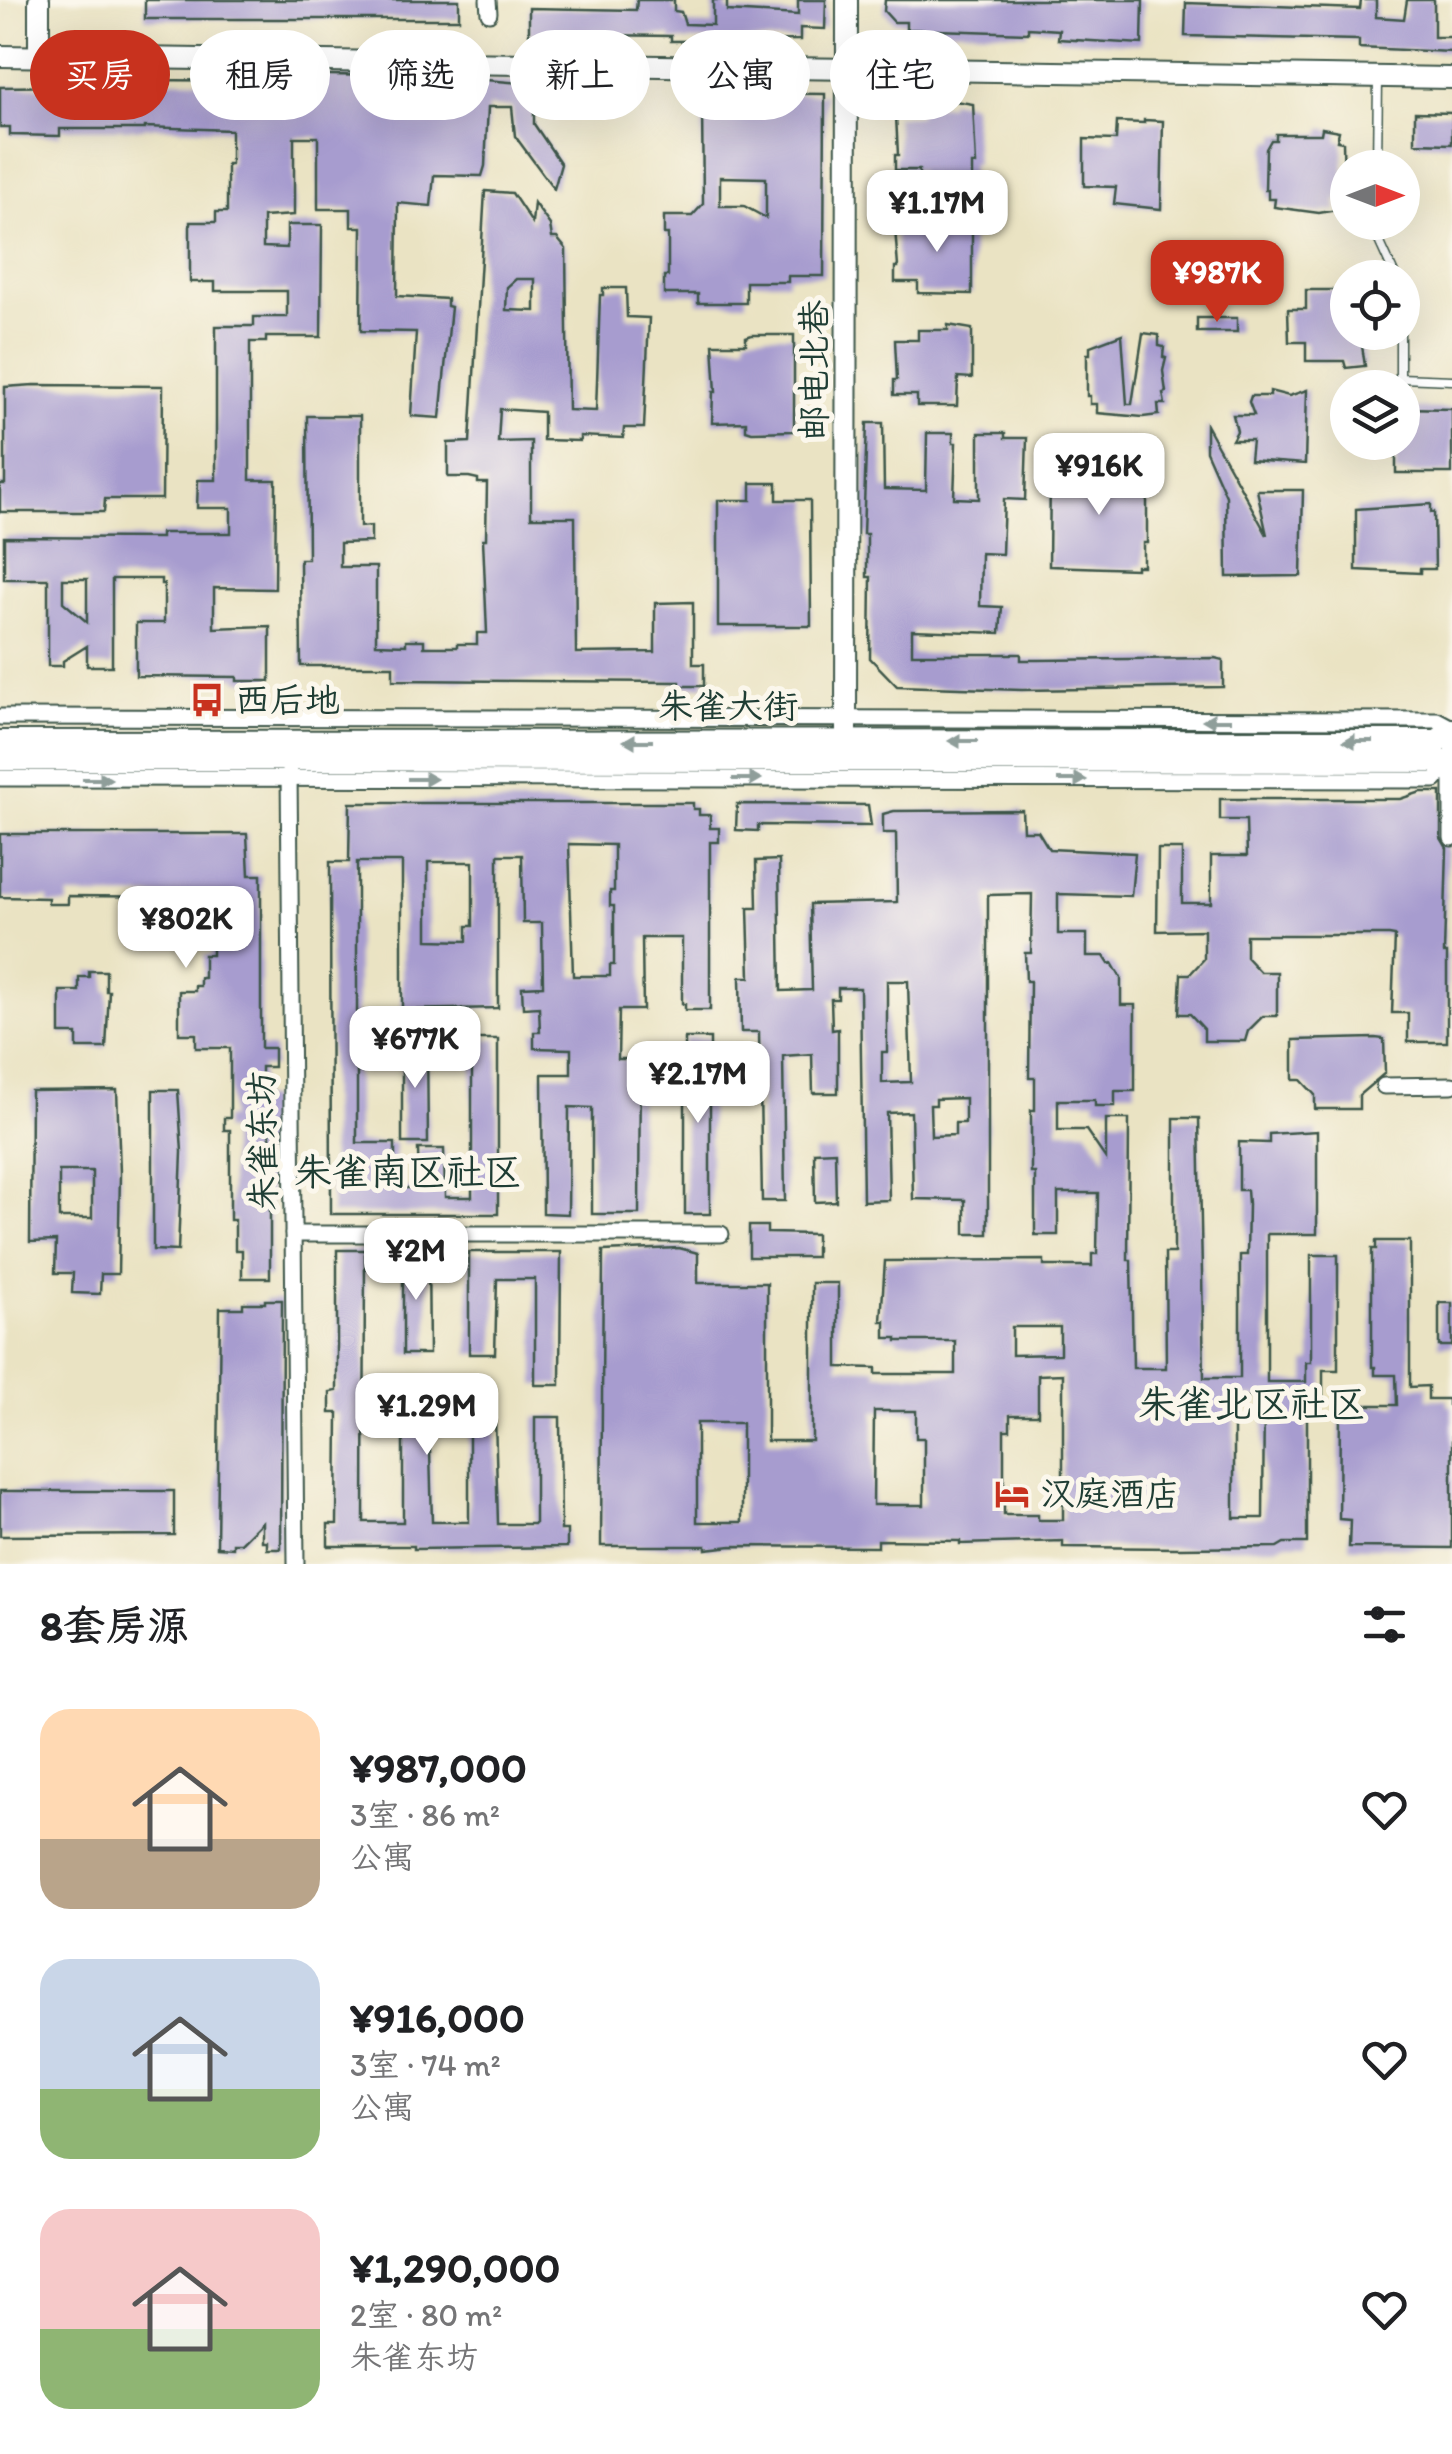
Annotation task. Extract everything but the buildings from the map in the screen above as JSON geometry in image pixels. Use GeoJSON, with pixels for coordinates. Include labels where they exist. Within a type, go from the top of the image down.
{"type":"FeatureCollection","features":[{"type":"Feature","properties":{"kind":"main road","name":"朱雀大街"},"geometry":{"type":"LineString","coordinates":[[0,742],[289,761],[846,729],[1437,741],[1452,729]]}},
{"type":"Feature","properties":{"kind":"main road","name":"朱雀大街"},"geometry":{"type":"LineString","coordinates":[[0,759],[1451,761]]}},
{"type":"Feature","properties":{"kind":"street"},"geometry":{"type":"LineString","coordinates":[[39,0],[39,30]]}},
{"type":"Feature","properties":{"kind":"street","name":"邮电北巷"},"geometry":{"type":"LineString","coordinates":[[847,0],[847,30]]}},
{"type":"Feature","properties":{"kind":"street"},"geometry":{"type":"LineString","coordinates":[[0,56],[30,57]]}},
{"type":"Feature","properties":{"kind":"street"},"geometry":{"type":"LineString","coordinates":[[170,59],[830,72]]}},
{"type":"Feature","properties":{"kind":"street"},"geometry":{"type":"LineString","coordinates":[[970,73],[1452,78]]}},
{"type":"Feature","properties":{"kind":"street","name":"邮电北巷"},"geometry":{"type":"LineString","coordinates":[[846,729],[848,120]]}},
{"type":"Feature","properties":{"kind":"street"},"geometry":{"type":"LineString","coordinates":[[0,716],[289,717],[846,729]]}},
{"type":"Feature","properties":{"kind":"street","name":"朱雀东坊"},"geometry":{"type":"LineString","coordinates":[[289,717],[296,1564]]}},
{"type":"Feature","properties":{"kind":"street"},"geometry":{"type":"LineString","coordinates":[[1452,746],[1452,838]]}},
{"type":"Feature","properties":{"kind":"street"},"geometry":{"type":"LineString","coordinates":[[0,778],[289,761]]}},
{"type":"Feature","properties":{"kind":"street"},"geometry":{"type":"LineString","coordinates":[[1384,1086],[1452,1086]]}},
{"type":"Feature","properties":{"kind":"street"},"geometry":{"type":"LineString","coordinates":[[293,1234],[721,1234]]}},
{"type":"Feature","properties":{"kind":"lane"},"geometry":{"type":"LineString","coordinates":[[1377,150],[1378,77]]}},
{"type":"Feature","properties":{"kind":"lane"},"geometry":{"type":"LineString","coordinates":[[1400,350],[1400,378],[1452,380]]}},
{"type":"Feature","properties":{"kind":"place","name":"西后地"},"geometry":{"type":"Point","coordinates":[207,700]}},
{"type":"Feature","properties":{"kind":"place","name":"汉庭酒店"},"geometry":{"type":"Point","coordinates":[1012,1494]}},
{"type":"Feature","properties":{"kind":"district","name":"朱雀南区社区"},"geometry":{"type":"Point","coordinates":[408,1172]}},
{"type":"Feature","properties":{"kind":"district","name":"朱雀北区社区"},"geometry":{"type":"Point","coordinates":[1252,1404]}}]}
